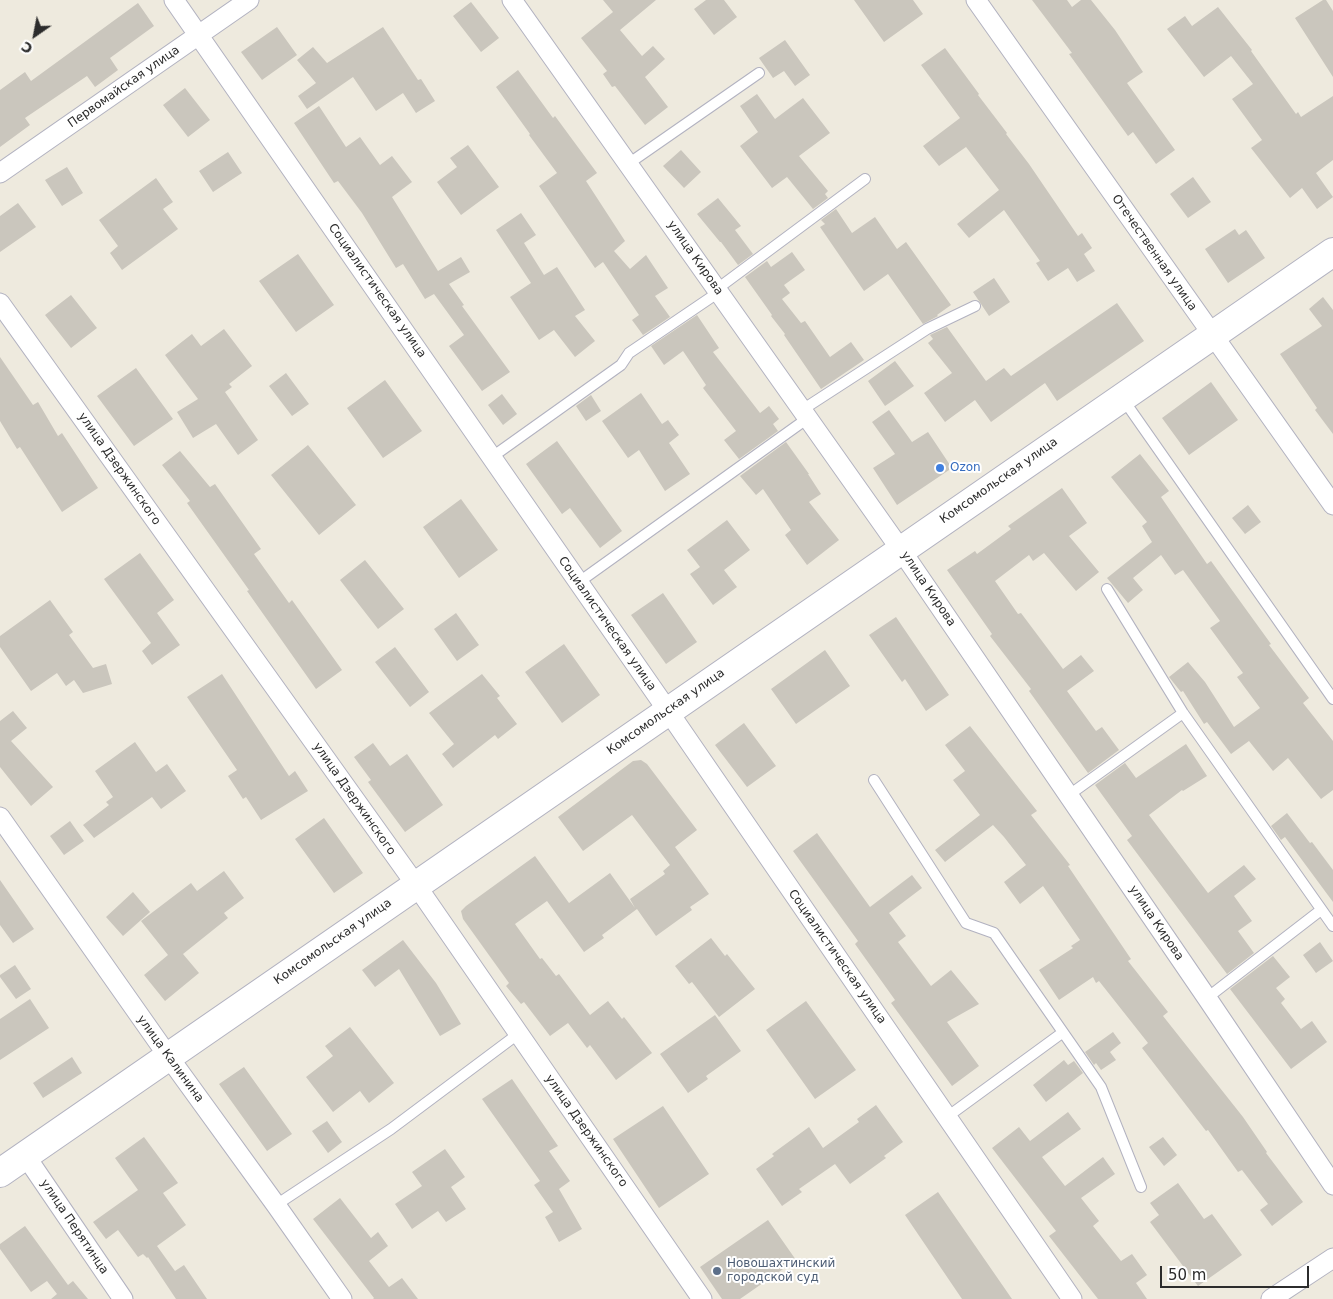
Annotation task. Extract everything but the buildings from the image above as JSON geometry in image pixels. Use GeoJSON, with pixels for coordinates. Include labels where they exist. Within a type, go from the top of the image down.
{"type":"FeatureCollection","features":[{"type":"Feature","properties":{"kind":"main road","name":"Комсомольская улица"},"geometry":{"type":"LineString","coordinates":[[0,1173],[1333,252]]}},
{"type":"Feature","properties":{"kind":"street","name":"Социалистическая улица"},"geometry":{"type":"LineString","coordinates":[[174,0],[492,456],[1072,1299]]}},
{"type":"Feature","properties":{"kind":"street","name":"Первомайская улица"},"geometry":{"type":"LineString","coordinates":[[0,173],[249,0]]}},
{"type":"Feature","properties":{"kind":"street","name":"улица Кирова"},"geometry":{"type":"LineString","coordinates":[[512,0],[901,550],[1208,998],[1333,1185]]}},
{"type":"Feature","properties":{"kind":"street","name":"Отечественная улица"},"geometry":{"type":"LineString","coordinates":[[976,0],[1333,505]]}},
{"type":"Feature","properties":{"kind":"street","name":"улица Дзержинского"},"geometry":{"type":"LineString","coordinates":[[0,303],[416,885],[702,1299]]}},
{"type":"Feature","properties":{"kind":"street","name":"улица Калинина"},"geometry":{"type":"LineString","coordinates":[[0,817],[342,1299]]}},
{"type":"Feature","properties":{"kind":"street","name":"улица Перятинца"},"geometry":{"type":"LineString","coordinates":[[25,1155],[123,1299]]}},
{"type":"Feature","properties":{"kind":"street"},"geometry":{"type":"LineString","coordinates":[[1271,1299],[1333,1258]]}},
{"type":"Feature","properties":{"kind":"lane"},"geometry":{"type":"LineString","coordinates":[[628,164],[759,73]]}},
{"type":"Feature","properties":{"kind":"lane"},"geometry":{"type":"LineString","coordinates":[[492,456],[621,366],[629,353],[718,291],[865,179]]}},
{"type":"Feature","properties":{"kind":"lane"},"geometry":{"type":"LineString","coordinates":[[578,582],[805,414],[927,329],[975,306]]}},
{"type":"Feature","properties":{"kind":"lane"},"geometry":{"type":"LineString","coordinates":[[1121,397],[1333,699]]}},
{"type":"Feature","properties":{"kind":"lane"},"geometry":{"type":"LineString","coordinates":[[1107,590],[1183,713],[1333,926]]}},
{"type":"Feature","properties":{"kind":"lane"},"geometry":{"type":"LineString","coordinates":[[1069,795],[1183,713]]}},
{"type":"Feature","properties":{"kind":"lane"},"geometry":{"type":"LineString","coordinates":[[874,780],[966,923],[994,932],[1101,1087],[1141,1187]]}},
{"type":"Feature","properties":{"kind":"lane"},"geometry":{"type":"LineString","coordinates":[[1208,998],[1321,910]]}},
{"type":"Feature","properties":{"kind":"lane"},"geometry":{"type":"LineString","coordinates":[[947,1117],[1062,1033]]}},
{"type":"Feature","properties":{"kind":"lane"},"geometry":{"type":"LineString","coordinates":[[276,1205],[391,1129],[518,1034]]}},
{"type":"Feature","properties":{"kind":"place","name":"Ozon"},"geometry":{"type":"Point","coordinates":[940,468]}},
{"type":"Feature","properties":{"kind":"place","name":"Новошахтинский городской суд"},"geometry":{"type":"Point","coordinates":[717,1271]}}]}
